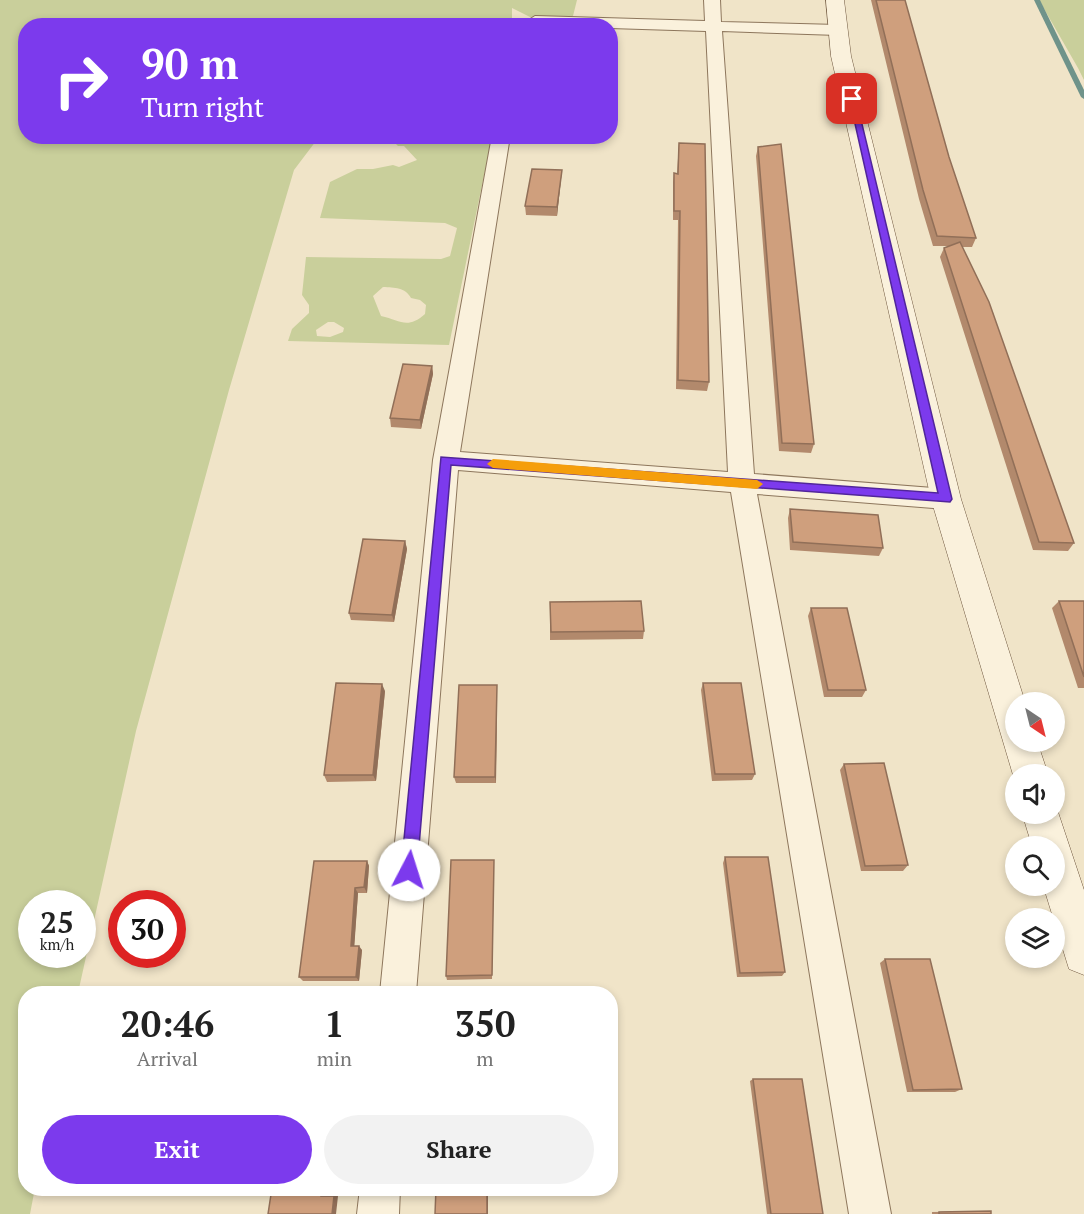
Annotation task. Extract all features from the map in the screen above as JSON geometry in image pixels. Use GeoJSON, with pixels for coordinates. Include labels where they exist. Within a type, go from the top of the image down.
{"type":"FeatureCollection","features":[{"type":"Feature","properties":{"kind":"street"},"geometry":{"type":"LineString","coordinates":[[835,0],[842,56],[946,499],[1005,693]]}},
{"type":"Feature","properties":{"kind":"street"},"geometry":{"type":"LineString","coordinates":[[602,18],[713,13],[838,30]]}},
{"type":"Feature","properties":{"kind":"street"},"geometry":{"type":"LineString","coordinates":[[713,13],[741,483],[870,1214]]}},
{"type":"Feature","properties":{"kind":"street"},"geometry":{"type":"LineString","coordinates":[[399,986],[446,460],[500,144]]}},
{"type":"Feature","properties":{"kind":"street"},"geometry":{"type":"LineString","coordinates":[[446,460],[946,499]]}},
{"type":"Feature","properties":{"kind":"street"},"geometry":{"type":"LineString","coordinates":[[1065,893],[1084,954]]}},
{"type":"Feature","properties":{"kind":"street"},"geometry":{"type":"LineString","coordinates":[[378,1214],[379,1196]]}},
{"type":"Feature","properties":{"kind":"green space"},"geometry":{"type":"Polygon","coordinates":[[[0,0],[577,0],[573,16],[530,17],[512,8],[512,18],[18,18],[18,144],[314,144],[294,170],[229,390],[136,731],[96,912],[96,890],[18,890],[18,968],[84,968],[80,986],[18,986],[18,1196],[33,1196],[30,1214],[0,1214],[0,0]]]}},
{"type":"Feature","properties":{"kind":"green space"},"geometry":{"type":"Polygon","coordinates":[[[1039,0],[1084,0],[1084,80],[1078,68],[1039,0]]]}},
{"type":"Feature","properties":{"kind":"green space"},"geometry":{"type":"Polygon","coordinates":[[[396,144],[491,144],[449,345],[288,341],[292,329],[309,313],[309,305],[302,295],[306,257],[441,259],[450,256],[457,228],[445,223],[320,218],[330,182],[357,169],[393,165],[399,167],[417,160],[404,146],[396,144]],[[383,287],[373,296],[381,316],[408,323],[425,314],[426,305],[396,288],[383,287]],[[328,322],[316,330],[317,336],[330,337],[343,332],[344,328],[334,322],[328,322]]]}},
{"type":"Feature","properties":{"kind":"building"},"geometry":{"type":"Polygon","coordinates":[[[876,0],[905,0],[949,157],[976,238],[937,236],[923,190],[876,0]]]}},
{"type":"Feature","properties":{"kind":"building"},"geometry":{"type":"Polygon","coordinates":[[[679,143],[705,144],[709,382],[678,380],[680,211],[674,211],[674,173],[678,174],[679,143]]]}},
{"type":"Feature","properties":{"kind":"building"},"geometry":{"type":"Polygon","coordinates":[[[781,144],[814,444],[782,443],[758,147],[781,144]]]}},
{"type":"Feature","properties":{"kind":"building"},"geometry":{"type":"Polygon","coordinates":[[[532,169],[562,170],[557,207],[525,206],[532,169]]]}},
{"type":"Feature","properties":{"kind":"building"},"geometry":{"type":"Polygon","coordinates":[[[960,242],[989,302],[1074,543],[1039,542],[944,248],[960,242]]]}},
{"type":"Feature","properties":{"kind":"building"},"geometry":{"type":"Polygon","coordinates":[[[403,364],[432,366],[420,420],[390,418],[403,364]]]}},
{"type":"Feature","properties":{"kind":"building"},"geometry":{"type":"Polygon","coordinates":[[[790,509],[878,515],[883,548],[793,542],[790,509]]]}},
{"type":"Feature","properties":{"kind":"building"},"geometry":{"type":"Polygon","coordinates":[[[363,539],[405,541],[392,615],[349,613],[363,539]]]}},
{"type":"Feature","properties":{"kind":"building"},"geometry":{"type":"Polygon","coordinates":[[[641,601],[644,631],[551,632],[550,602],[641,601]]]}},
{"type":"Feature","properties":{"kind":"building"},"geometry":{"type":"Polygon","coordinates":[[[1059,601],[1084,601],[1084,677],[1059,601]]]}},
{"type":"Feature","properties":{"kind":"building"},"geometry":{"type":"Polygon","coordinates":[[[811,608],[847,608],[866,690],[828,690],[811,608]]]}},
{"type":"Feature","properties":{"kind":"building"},"geometry":{"type":"Polygon","coordinates":[[[336,683],[382,684],[373,775],[324,775],[336,683]]]}},
{"type":"Feature","properties":{"kind":"building"},"geometry":{"type":"Polygon","coordinates":[[[703,683],[741,683],[755,774],[715,774],[703,683]]]}},
{"type":"Feature","properties":{"kind":"building"},"geometry":{"type":"Polygon","coordinates":[[[459,685],[497,685],[495,777],[454,777],[459,685]]]}},
{"type":"Feature","properties":{"kind":"building"},"geometry":{"type":"Polygon","coordinates":[[[884,763],[908,865],[865,866],[844,764],[884,763]]]}},
{"type":"Feature","properties":{"kind":"building"},"geometry":{"type":"Polygon","coordinates":[[[725,857],[768,857],[785,972],[740,973],[725,857]]]}},
{"type":"Feature","properties":{"kind":"building"},"geometry":{"type":"Polygon","coordinates":[[[451,860],[494,860],[492,975],[446,976],[451,860]]]}},
{"type":"Feature","properties":{"kind":"building"},"geometry":{"type":"Polygon","coordinates":[[[314,861],[367,861],[364,887],[355,888],[351,946],[359,946],[356,977],[299,977],[314,861]]]}},
{"type":"Feature","properties":{"kind":"building"},"geometry":{"type":"Polygon","coordinates":[[[885,959],[930,959],[962,1089],[913,1090],[885,959]]]}},
{"type":"Feature","properties":{"kind":"building"},"geometry":{"type":"Polygon","coordinates":[[[753,1079],[802,1079],[823,1214],[771,1214],[753,1079]]]}},
{"type":"Feature","properties":{"kind":"building"},"geometry":{"type":"Polygon","coordinates":[[[271,1196],[334,1196],[332,1214],[268,1214],[271,1196]]]}},
{"type":"Feature","properties":{"kind":"building"},"geometry":{"type":"Polygon","coordinates":[[[436,1196],[487,1196],[487,1214],[435,1214],[436,1196]]]}},
{"type":"Feature","properties":{"kind":"building"},"geometry":{"type":"Polygon","coordinates":[[[991,1211],[991,1214],[939,1214],[939,1212],[991,1211]]]}},
{"type":"Feature","properties":{"kind":"waterway"},"geometry":{"type":"LineString","coordinates":[[1037,0],[1084,97]]}},
{"type":"Feature","properties":{"kind":"slow traffic"},"geometry":{"type":"LineString","coordinates":[[493,464],[757,484]]}},
{"type":"Feature","properties":{"kind":"route"},"geometry":{"type":"LineString","coordinates":[[409,870],[428,637],[446,460],[946,499],[852,99]]}}]}
